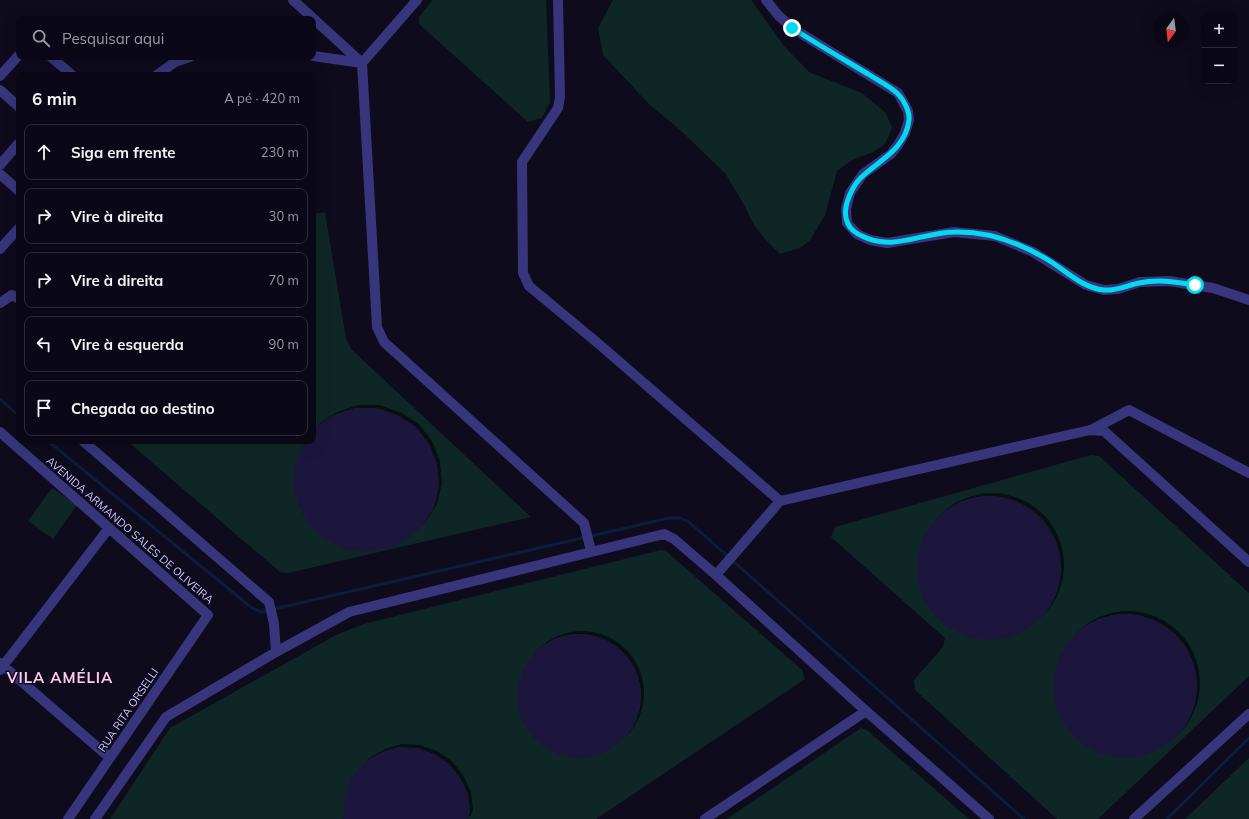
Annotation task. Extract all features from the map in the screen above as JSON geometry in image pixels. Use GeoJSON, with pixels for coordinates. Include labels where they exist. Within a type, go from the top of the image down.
{"type":"FeatureCollection","features":[{"type":"Feature","properties":{"kind":"street"},"geometry":{"type":"LineString","coordinates":[[294,0],[311,16]]}},
{"type":"Feature","properties":{"kind":"street"},"geometry":{"type":"LineString","coordinates":[[362,63],[417,0]]}},
{"type":"Feature","properties":{"kind":"street"},"geometry":{"type":"LineString","coordinates":[[558,0],[560,97],[558,108],[522,162],[523,273],[529,286],[600,345],[780,501]]}},
{"type":"Feature","properties":{"kind":"street"},"geometry":{"type":"LineString","coordinates":[[766,0],[778,15],[792,28],[898,94],[908,111],[909,120],[905,133],[898,145],[891,154],[863,174],[850,193],[846,209],[847,223],[857,234],[870,240],[886,244],[954,232],[995,236],[1033,252],[1086,285],[1104,290],[1118,289],[1140,282],[1169,281],[1213,288],[1249,300]]}},
{"type":"Feature","properties":{"kind":"street"},"geometry":{"type":"LineString","coordinates":[[316,20],[362,63],[378,327],[384,342],[584,523],[591,551]]}},
{"type":"Feature","properties":{"kind":"street"},"geometry":{"type":"LineString","coordinates":[[316,56],[362,63]]}},
{"type":"Feature","properties":{"kind":"street"},"geometry":{"type":"LineString","coordinates":[[0,76],[16,58]]}},
{"type":"Feature","properties":{"kind":"street"},"geometry":{"type":"LineString","coordinates":[[55,60],[69,72]]}},
{"type":"Feature","properties":{"kind":"street"},"geometry":{"type":"LineString","coordinates":[[161,72],[175,62],[181,60]]}},
{"type":"Feature","properties":{"kind":"street"},"geometry":{"type":"LineString","coordinates":[[0,90],[16,104]]}},
{"type":"Feature","properties":{"kind":"street"},"geometry":{"type":"LineString","coordinates":[[0,165],[16,146]]}},
{"type":"Feature","properties":{"kind":"street"},"geometry":{"type":"LineString","coordinates":[[0,174],[16,188]]}},
{"type":"Feature","properties":{"kind":"street"},"geometry":{"type":"LineString","coordinates":[[0,249],[16,232]]}},
{"type":"Feature","properties":{"kind":"street"},"geometry":{"type":"LineString","coordinates":[[0,303],[12,295],[16,297]]}},
{"type":"Feature","properties":{"kind":"street"},"geometry":{"type":"LineString","coordinates":[[716,574],[780,501],[1090,430],[1129,410],[1249,473]]}},
{"type":"Feature","properties":{"kind":"street"},"geometry":{"type":"LineString","coordinates":[[1090,430],[1104,431],[1249,562]]}},
{"type":"Feature","properties":{"kind":"street","name":"AVENIDA ARMANDO SALES DE OLIVEIRA"},"geometry":{"type":"LineString","coordinates":[[1,436],[208,615]]}},
{"type":"Feature","properties":{"kind":"street"},"geometry":{"type":"LineString","coordinates":[[86,444],[268,602],[274,624],[276,652]]}},
{"type":"Feature","properties":{"kind":"street"},"geometry":{"type":"LineString","coordinates":[[109,528],[1,666],[110,758]]}},
{"type":"Feature","properties":{"kind":"street"},"geometry":{"type":"LineString","coordinates":[[95,819],[166,717],[276,652],[350,612],[664,534],[674,539],[716,574],[866,711],[989,819]]}},
{"type":"Feature","properties":{"kind":"street","name":"RUA RITA ORSELLI"},"geometry":{"type":"LineString","coordinates":[[68,819],[208,615]]}},
{"type":"Feature","properties":{"kind":"street"},"geometry":{"type":"LineString","coordinates":[[705,819],[866,711]]}},
{"type":"Feature","properties":{"kind":"street"},"geometry":{"type":"LineString","coordinates":[[1134,819],[1249,714]]}},
{"type":"Feature","properties":{"kind":"green space"},"geometry":{"type":"Polygon","coordinates":[[[433,0],[546,0],[550,102],[542,118],[528,122],[419,24],[419,17],[433,0]]]}},
{"type":"Feature","properties":{"kind":"green space"},"geometry":{"type":"Polygon","coordinates":[[[613,0],[751,0],[784,46],[809,72],[862,93],[886,113],[892,128],[885,144],[873,152],[852,160],[837,171],[825,215],[810,240],[800,248],[780,254],[754,225],[742,201],[725,173],[679,129],[649,104],[603,55],[598,28],[613,0]]]}},
{"type":"Feature","properties":{"kind":"green space"},"geometry":{"type":"Polygon","coordinates":[[[325,212],[346,338],[351,349],[531,517],[288,573],[280,572],[131,444],[316,444],[316,214],[325,212]]]}},
{"type":"Feature","properties":{"kind":"green space"},"geometry":{"type":"Polygon","coordinates":[[[1091,455],[1099,456],[1249,593],[1249,676],[1098,819],[1057,819],[915,690],[914,680],[943,647],[945,638],[831,537],[835,527],[1091,455]]]}},
{"type":"Feature","properties":{"kind":"green space"},"geometry":{"type":"Polygon","coordinates":[[[52,488],[77,505],[53,539],[28,521],[52,488]]]}},
{"type":"Feature","properties":{"kind":"green space"},"geometry":{"type":"Polygon","coordinates":[[[661,550],[667,552],[802,670],[805,679],[596,819],[110,819],[170,728],[336,635],[364,624],[661,550]]]}},
{"type":"Feature","properties":{"kind":"green space"},"geometry":{"type":"Polygon","coordinates":[[[861,728],[868,731],[969,819],[727,819],[861,728]]]}},
{"type":"Feature","properties":{"kind":"green space"},"geometry":{"type":"Polygon","coordinates":[[[1249,758],[1249,819],[1185,819],[1249,758]]]}},
{"type":"Feature","properties":{"kind":"building"},"geometry":{"type":"Polygon","coordinates":[[[355,408],[376,408],[397,415],[416,427],[429,444],[437,464],[439,486],[434,507],[422,526],[406,540],[386,549],[365,552],[344,549],[324,539],[309,525],[298,506],[293,485],[295,464],[303,444],[316,444],[316,427],[334,415],[355,408]]]}},
{"type":"Feature","properties":{"kind":"building"},"geometry":{"type":"Polygon","coordinates":[[[982,496],[996,496],[1023,504],[1035,512],[1045,522],[1056,540],[1060,554],[1060,582],[1056,596],[1045,614],[1035,624],[1017,635],[996,640],[982,640],[955,632],[943,624],[933,614],[922,596],[917,575],[917,561],[925,534],[933,522],[943,512],[961,501],[982,496]]]}},
{"type":"Feature","properties":{"kind":"building"},"geometry":{"type":"Polygon","coordinates":[[[1118,614],[1132,614],[1159,622],[1171,630],[1181,640],[1192,658],[1196,672],[1196,700],[1192,714],[1181,732],[1171,742],[1153,753],[1132,758],[1118,758],[1091,750],[1079,742],[1069,732],[1058,714],[1053,693],[1053,679],[1061,652],[1069,640],[1079,630],[1097,619],[1118,614]]]}},
{"type":"Feature","properties":{"kind":"building"},"geometry":{"type":"Polygon","coordinates":[[[585,634],[603,638],[614,644],[627,656],[637,672],[641,696],[637,720],[631,731],[619,744],[597,756],[573,758],[555,754],[544,748],[531,736],[519,714],[517,690],[521,672],[527,661],[539,648],[561,636],[585,634]]]}},
{"type":"Feature","properties":{"kind":"building"},"geometry":{"type":"Polygon","coordinates":[[[399,747],[417,748],[434,754],[449,764],[460,778],[468,794],[470,812],[468,819],[343,819],[344,796],[352,777],[365,762],[382,752],[399,747]]]}},
{"type":"Feature","properties":{"kind":"waterway"},"geometry":{"type":"LineString","coordinates":[[0,399],[16,413]]}},
{"type":"Feature","properties":{"kind":"waterway"},"geometry":{"type":"LineString","coordinates":[[52,444],[252,608],[261,612],[669,518],[680,518],[689,522],[1024,819]]}},
{"type":"Feature","properties":{"kind":"waterway"},"geometry":{"type":"LineString","coordinates":[[1167,819],[1249,738]]}},
{"type":"Feature","properties":{"kind":"district","name":"VILA AMÉLIA"},"geometry":{"type":"Point","coordinates":[60,677]}},
{"type":"Feature","properties":{"kind":"route"},"geometry":{"type":"LineString","coordinates":[[792,28],[898,94],[908,111],[909,120],[905,133],[898,145],[891,154],[863,174],[850,193],[846,209],[847,223],[857,234],[870,240],[886,244],[934,234],[954,232],[995,236],[1033,252],[1053,263],[1086,285],[1104,290],[1118,289],[1140,282],[1169,281],[1195,285]]}}]}
